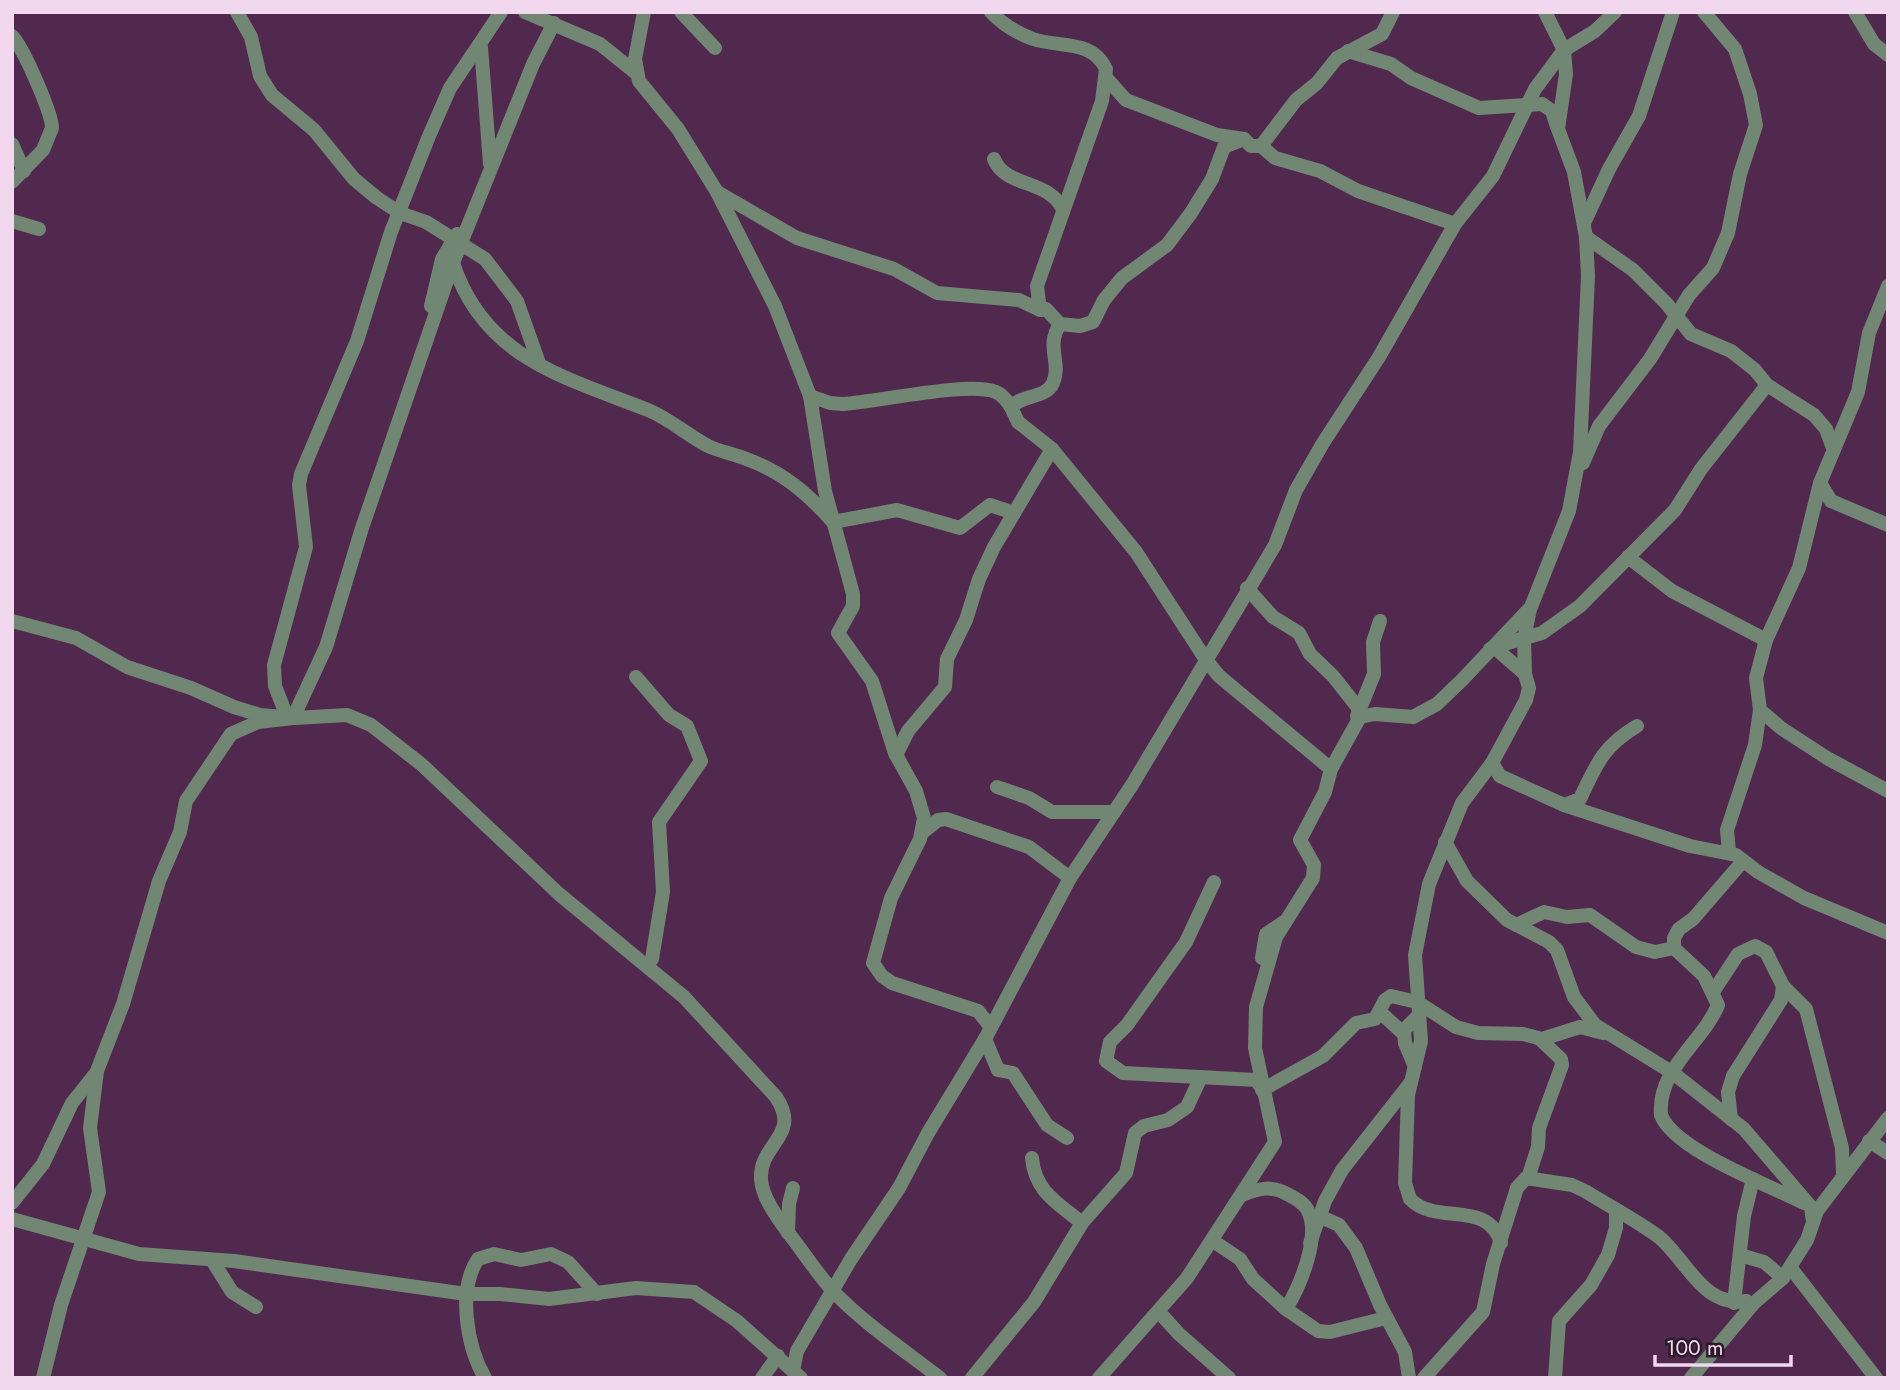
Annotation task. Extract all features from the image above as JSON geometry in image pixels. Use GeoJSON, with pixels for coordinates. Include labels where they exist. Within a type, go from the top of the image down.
{"type":"FeatureCollection","features":[{"type":"Feature","properties":{"kind":"street"},"geometry":{"type":"LineString","coordinates":[[237,12],[251,37],[260,76],[272,95],[314,130],[354,179],[400,213],[416,216],[455,252],[466,297],[495,335],[522,357],[540,363],[596,393],[652,412],[705,444],[747,459],[786,478],[803,489],[833,522]]}},
{"type":"Feature","properties":{"kind":"street"},"geometry":{"type":"LineString","coordinates":[[290,717],[275,686],[274,665],[306,547],[299,485],[305,461],[356,341],[391,232],[450,88],[481,47],[501,12]]}},
{"type":"Feature","properties":{"kind":"street"},"geometry":{"type":"LineString","coordinates":[[525,12],[600,44],[636,73]]}},
{"type":"Feature","properties":{"kind":"street"},"geometry":{"type":"LineString","coordinates":[[644,12],[635,59],[636,73],[643,88],[678,129],[717,192],[771,295],[810,396],[821,471],[853,594],[853,606],[838,633],[872,681],[896,755],[920,799],[924,818],[923,832],[891,898],[873,963],[882,976],[892,983],[978,1011],[988,1033],[998,1070],[1013,1073],[1047,1125],[1067,1138]]}},
{"type":"Feature","properties":{"kind":"street"},"geometry":{"type":"LineString","coordinates":[[681,12],[695,23],[715,48]]}},
{"type":"Feature","properties":{"kind":"street"},"geometry":{"type":"LineString","coordinates":[[991,12],[1006,26],[1034,39],[1094,52],[1105,65],[1107,79],[1095,121],[1037,286],[1040,310]]}},
{"type":"Feature","properties":{"kind":"street"},"geometry":{"type":"LineString","coordinates":[[1107,79],[1126,100],[1217,135],[1244,139],[1251,146],[1261,145],[1296,100],[1317,83],[1341,54],[1381,34],[1393,12]]}},
{"type":"Feature","properties":{"kind":"street"},"geometry":{"type":"LineString","coordinates":[[1545,12],[1564,50],[1566,74],[1558,129]]}},
{"type":"Feature","properties":{"kind":"street"},"geometry":{"type":"LineString","coordinates":[[797,1374],[797,1351],[899,1188],[928,1133],[988,1033],[1070,878],[1114,812],[1275,545],[1296,491],[1323,443],[1378,357],[1455,224],[1493,176],[1535,89],[1564,50],[1579,42],[1615,12]]}},
{"type":"Feature","properties":{"kind":"street"},"geometry":{"type":"LineString","coordinates":[[1584,231],[1609,169],[1639,116],[1673,12]]}},
{"type":"Feature","properties":{"kind":"street"},"geometry":{"type":"LineString","coordinates":[[1501,1243],[1497,1227],[1491,1223],[1463,1214],[1425,1209],[1410,1199],[1405,1183],[1414,1074],[1421,1041],[1415,955],[1429,884],[1462,803],[1481,777],[1496,770],[1526,701],[1529,688],[1525,674],[1524,639],[1531,607],[1562,533],[1578,477],[1599,426],[1668,333],[1689,295],[1713,268],[1721,252],[1756,125],[1750,94],[1735,49],[1704,12]]}},
{"type":"Feature","properties":{"kind":"street"},"geometry":{"type":"LineString","coordinates":[[1855,12],[1874,44],[1888,55]]}},
{"type":"Feature","properties":{"kind":"street"},"geometry":{"type":"LineString","coordinates":[[290,717],[326,647],[455,252],[541,45],[554,23]]}},
{"type":"Feature","properties":{"kind":"street"},"geometry":{"type":"LineString","coordinates":[[12,36],[21,46],[34,73],[52,122],[49,140],[12,182]]}},
{"type":"Feature","properties":{"kind":"street"},"geometry":{"type":"LineString","coordinates":[[1566,74],[1579,42]]}},
{"type":"Feature","properties":{"kind":"street"},"geometry":{"type":"LineString","coordinates":[[481,47],[490,171]]}},
{"type":"Feature","properties":{"kind":"street"},"geometry":{"type":"LineString","coordinates":[[1348,51],[1391,64],[1411,78],[1479,108],[1547,107],[1552,111],[1574,172],[1588,276],[1578,477]]}},
{"type":"Feature","properties":{"kind":"street"},"geometry":{"type":"LineString","coordinates":[[1095,121],[1107,108],[1126,100]]}},
{"type":"Feature","properties":{"kind":"street"},"geometry":{"type":"LineString","coordinates":[[717,192],[797,238],[894,269],[937,293],[1019,300],[1040,310],[1046,309],[1060,324],[1080,326],[1093,322],[1104,300],[1122,278],[1167,245],[1212,179],[1224,148],[1244,139]]}},
{"type":"Feature","properties":{"kind":"street"},"geometry":{"type":"LineString","coordinates":[[12,144],[24,171]]}},
{"type":"Feature","properties":{"kind":"street"},"geometry":{"type":"LineString","coordinates":[[1261,145],[1275,158],[1320,172],[1358,191],[1455,224]]}},
{"type":"Feature","properties":{"kind":"street"},"geometry":{"type":"LineString","coordinates":[[994,159],[1000,169],[1014,178],[1054,194],[1063,209]]}},
{"type":"Feature","properties":{"kind":"street"},"geometry":{"type":"LineString","coordinates":[[12,221],[39,229]]}},
{"type":"Feature","properties":{"kind":"street"},"geometry":{"type":"LineString","coordinates":[[1584,231],[1633,270],[1667,303],[1687,330],[1731,351],[1755,370],[1767,385],[1814,415],[1826,429],[1833,448]]}},
{"type":"Feature","properties":{"kind":"street"},"geometry":{"type":"LineString","coordinates":[[455,252],[476,253],[496,271],[516,301],[540,363]]}},
{"type":"Feature","properties":{"kind":"street"},"geometry":{"type":"LineString","coordinates":[[429,329],[436,277],[455,252]]}},
{"type":"Feature","properties":{"kind":"street"},"geometry":{"type":"LineString","coordinates":[[1019,300],[1037,286]]}},
{"type":"Feature","properties":{"kind":"street"},"geometry":{"type":"LineString","coordinates":[[1729,852],[1727,830],[1755,745],[1760,710],[1756,678],[1766,640],[1799,568],[1820,483],[1858,392],[1870,332],[1887,288]]}},
{"type":"Feature","properties":{"kind":"street"},"geometry":{"type":"LineString","coordinates":[[1011,407],[1019,399],[1047,391],[1053,384],[1055,372],[1051,344],[1060,324]]}},
{"type":"Feature","properties":{"kind":"street"},"geometry":{"type":"LineString","coordinates":[[1668,333],[1687,330]]}},
{"type":"Feature","properties":{"kind":"street"},"geometry":{"type":"LineString","coordinates":[[1492,648],[1542,633],[1580,606],[1675,510],[1701,469],[1767,385]]}},
{"type":"Feature","properties":{"kind":"street"},"geometry":{"type":"LineString","coordinates":[[810,396],[830,404],[843,404],[941,392],[998,393],[1011,407],[1017,422],[1052,449],[1136,552],[1219,676],[1331,769]]}},
{"type":"Feature","properties":{"kind":"street"},"geometry":{"type":"LineString","coordinates":[[896,755],[908,732],[944,687],[947,659],[966,620],[979,579],[1052,449]]}},
{"type":"Feature","properties":{"kind":"street"},"geometry":{"type":"LineString","coordinates":[[1820,483],[1830,501],[1888,525]]}},
{"type":"Feature","properties":{"kind":"street"},"geometry":{"type":"LineString","coordinates":[[833,522],[891,510],[960,528],[990,505],[1014,513]]}},
{"type":"Feature","properties":{"kind":"street"},"geometry":{"type":"LineString","coordinates":[[1628,557],[1672,592],[1766,640]]}},
{"type":"Feature","properties":{"kind":"street"},"geometry":{"type":"LineString","coordinates":[[1247,588],[1273,617],[1298,633],[1310,654],[1359,709]]}},
{"type":"Feature","properties":{"kind":"street"},"geometry":{"type":"LineString","coordinates":[[1099,1378],[1159,1312],[1213,1241],[1275,1142],[1275,1131],[1262,1089],[1255,1034],[1256,1007],[1272,947],[1285,921],[1313,878],[1314,864],[1300,840],[1325,792],[1331,769],[1353,727],[1360,717],[1370,715],[1405,719],[1437,704],[1531,607]]}},
{"type":"Feature","properties":{"kind":"street"},"geometry":{"type":"LineString","coordinates":[[12,621],[76,638],[127,667],[260,715],[316,719],[346,715],[371,725],[421,764],[559,894],[648,964],[703,1016],[783,1108],[785,1124],[766,1156],[760,1174],[761,1184],[776,1216],[833,1292],[940,1378]]}},
{"type":"Feature","properties":{"kind":"street"},"geometry":{"type":"LineString","coordinates":[[1353,727],[1375,667],[1373,642],[1380,621]]}},
{"type":"Feature","properties":{"kind":"street"},"geometry":{"type":"LineString","coordinates":[[1492,648],[1525,674]]}},
{"type":"Feature","properties":{"kind":"street"},"geometry":{"type":"LineString","coordinates":[[1329,673],[1366,689]]}},
{"type":"Feature","properties":{"kind":"street"},"geometry":{"type":"LineString","coordinates":[[1198,675],[1219,676]]}},
{"type":"Feature","properties":{"kind":"street"},"geometry":{"type":"LineString","coordinates":[[636,677],[669,715],[687,726],[701,761],[659,822],[662,910],[652,959],[648,964]]}},
{"type":"Feature","properties":{"kind":"street"},"geometry":{"type":"LineString","coordinates":[[1760,710],[1781,728],[1827,758],[1888,792]]}},
{"type":"Feature","properties":{"kind":"street"},"geometry":{"type":"LineString","coordinates":[[43,1378],[61,1305],[99,1192],[90,1128],[97,1071],[123,1004],[159,881],[180,832],[186,801],[231,734],[258,722],[290,717]]}},
{"type":"Feature","properties":{"kind":"street"},"geometry":{"type":"LineString","coordinates":[[1564,805],[1580,799],[1604,752],[1615,739],[1637,726]]}},
{"type":"Feature","properties":{"kind":"street"},"geometry":{"type":"LineString","coordinates":[[1496,770],[1564,805],[1690,846],[1729,852],[1804,898],[1888,933]]}},
{"type":"Feature","properties":{"kind":"street"},"geometry":{"type":"LineString","coordinates":[[997,787],[1029,798],[1052,812],[1114,812]]}},
{"type":"Feature","properties":{"kind":"street"},"geometry":{"type":"LineString","coordinates":[[923,832],[937,820],[946,819],[1029,847],[1070,878]]}},
{"type":"Feature","properties":{"kind":"street"},"geometry":{"type":"LineString","coordinates":[[1445,842],[1467,881],[1516,925],[1549,942],[1557,950],[1574,997],[1595,1025],[1672,1073],[1758,1143],[1811,1207],[1813,1222]]}},
{"type":"Feature","properties":{"kind":"street"},"geometry":{"type":"LineString","coordinates":[[1674,947],[1674,938],[1679,929],[1693,919],[1743,861]]}},
{"type":"Feature","properties":{"kind":"street"},"geometry":{"type":"LineString","coordinates":[[1214,882],[1178,955],[1105,1052],[1108,1064],[1123,1073],[1169,1073],[1200,1079],[1241,1077],[1256,1080],[1262,1089]]}},
{"type":"Feature","properties":{"kind":"street"},"geometry":{"type":"LineString","coordinates":[[1516,925],[1544,912],[1567,917],[1590,915],[1636,947],[1655,952],[1674,947]]}},
{"type":"Feature","properties":{"kind":"street"},"geometry":{"type":"LineString","coordinates":[[1713,992],[1738,954],[1750,946],[1766,952],[1783,986],[1804,1006],[1809,1016],[1842,1148],[1843,1175]]}},
{"type":"Feature","properties":{"kind":"street"},"geometry":{"type":"LineString","coordinates":[[1674,947],[1693,962],[1718,1001],[1716,1010],[1703,1032],[1688,1047],[1672,1073],[1660,1108],[1663,1120],[1707,1155],[1811,1207]]}},
{"type":"Feature","properties":{"kind":"street"},"geometry":{"type":"LineString","coordinates":[[1731,1119],[1729,1085],[1781,1000],[1783,986]]}},
{"type":"Feature","properties":{"kind":"street"},"geometry":{"type":"LineString","coordinates":[[1262,1089],[1323,1056],[1356,1023],[1376,1019],[1385,1000],[1391,996],[1462,1030],[1523,1034],[1540,1039],[1561,1059],[1562,1065],[1539,1128],[1538,1147],[1528,1178]]}},
{"type":"Feature","properties":{"kind":"street"},"geometry":{"type":"LineString","coordinates":[[1404,1034],[1418,1008]]}},
{"type":"Feature","properties":{"kind":"street"},"geometry":{"type":"LineString","coordinates":[[1380,1012],[1404,1034],[1414,1074]]}},
{"type":"Feature","properties":{"kind":"street"},"geometry":{"type":"LineString","coordinates":[[1540,1039],[1580,1027],[1607,1034]]}},
{"type":"Feature","properties":{"kind":"street"},"geometry":{"type":"LineString","coordinates":[[12,1203],[43,1164],[72,1103],[97,1071]]}},
{"type":"Feature","properties":{"kind":"street"},"geometry":{"type":"LineString","coordinates":[[1286,1309],[1301,1282],[1319,1216],[1342,1170],[1414,1074]]}},
{"type":"Feature","properties":{"kind":"street"},"geometry":{"type":"LineString","coordinates":[[972,1378],[1034,1302],[1082,1223],[1126,1173],[1135,1133],[1144,1126],[1168,1120],[1186,1107],[1200,1079]]}},
{"type":"Feature","properties":{"kind":"street"},"geometry":{"type":"LineString","coordinates":[[1691,1378],[1749,1308],[1786,1273],[1807,1240],[1817,1211],[1888,1118]]}},
{"type":"Feature","properties":{"kind":"street"},"geometry":{"type":"LineString","coordinates":[[1869,1141],[1888,1153]]}},
{"type":"Feature","properties":{"kind":"street"},"geometry":{"type":"LineString","coordinates":[[1032,1158],[1033,1169],[1044,1194],[1082,1223]]}},
{"type":"Feature","properties":{"kind":"street"},"geometry":{"type":"LineString","coordinates":[[1424,1378],[1483,1312],[1493,1264],[1517,1188],[1522,1180],[1528,1178],[1572,1185],[1616,1210],[1661,1240],[1699,1285],[1734,1303],[1746,1301],[1749,1308]]}},
{"type":"Feature","properties":{"kind":"street"},"geometry":{"type":"LineString","coordinates":[[1734,1303],[1753,1179]]}},
{"type":"Feature","properties":{"kind":"street"},"geometry":{"type":"LineString","coordinates":[[788,1233],[789,1204],[793,1188]]}},
{"type":"Feature","properties":{"kind":"street"},"geometry":{"type":"LineString","coordinates":[[1242,1195],[1268,1188],[1283,1191],[1303,1204],[1311,1220],[1310,1243]]}},
{"type":"Feature","properties":{"kind":"street"},"geometry":{"type":"LineString","coordinates":[[1555,1378],[1559,1321],[1591,1286],[1608,1255],[1616,1228],[1616,1210]]}},
{"type":"Feature","properties":{"kind":"street"},"geometry":{"type":"LineString","coordinates":[[1319,1216],[1334,1222],[1347,1234],[1405,1352],[1409,1378]]}},
{"type":"Feature","properties":{"kind":"street"},"geometry":{"type":"LineString","coordinates":[[12,1219],[139,1254],[212,1260],[466,1294],[549,1299],[636,1288],[694,1292],[737,1321],[797,1374]]}},
{"type":"Feature","properties":{"kind":"street"},"geometry":{"type":"LineString","coordinates":[[1213,1241],[1240,1259],[1252,1279],[1308,1326],[1325,1332],[1386,1318]]}},
{"type":"Feature","properties":{"kind":"street"},"geometry":{"type":"LineString","coordinates":[[485,1378],[472,1340],[466,1294],[474,1265],[485,1255],[521,1260],[542,1253],[551,1254],[568,1262],[597,1294]]}},
{"type":"Feature","properties":{"kind":"street"},"geometry":{"type":"LineString","coordinates":[[1740,1255],[1764,1262],[1786,1273],[1876,1378]]}},
{"type":"Feature","properties":{"kind":"street"},"geometry":{"type":"LineString","coordinates":[[212,1260],[233,1292],[256,1307]]}},
{"type":"Feature","properties":{"kind":"street"},"geometry":{"type":"LineString","coordinates":[[1159,1312],[1179,1334],[1229,1378]]}},
{"type":"Feature","properties":{"kind":"street"},"geometry":{"type":"LineString","coordinates":[[762,1378],[778,1356]]}}]}
